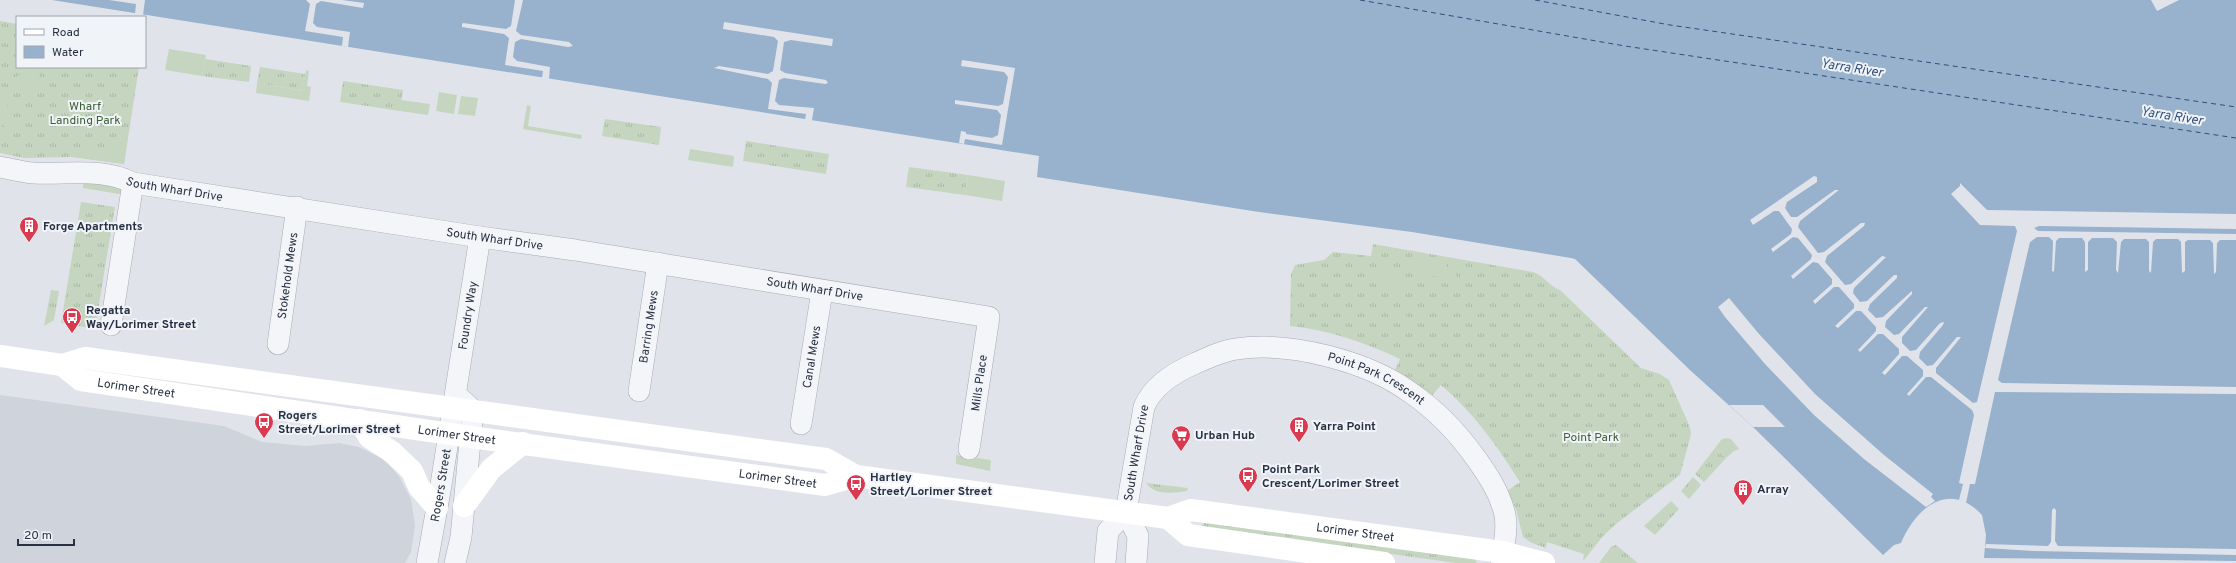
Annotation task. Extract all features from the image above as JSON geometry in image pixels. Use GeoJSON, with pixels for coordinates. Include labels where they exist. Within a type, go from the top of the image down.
{"type":"FeatureCollection","features":[{"type":"Feature","properties":{"kind":"main road","name":"Lorimer Street"},"geometry":{"type":"LineString","coordinates":[[0,356],[62,365],[85,358],[460,404],[826,459],[856,476],[1168,518],[1191,510],[1501,558],[1544,563]]}},
{"type":"Feature","properties":{"kind":"main road","name":"Lorimer Street"},"geometry":{"type":"LineString","coordinates":[[62,365],[81,380],[470,437],[825,485],[856,476]]}},
{"type":"Feature","properties":{"kind":"main road"},"geometry":{"type":"LineString","coordinates":[[359,420],[369,438],[392,452],[412,471],[420,487],[437,508]]}},
{"type":"Feature","properties":{"kind":"main road"},"geometry":{"type":"LineString","coordinates":[[464,506],[491,469],[523,443]]}},
{"type":"Feature","properties":{"kind":"main road"},"geometry":{"type":"LineString","coordinates":[[1168,518],[1188,536],[1384,563]]}},
{"type":"Feature","properties":{"kind":"street","name":"South Wharf Drive"},"geometry":{"type":"LineString","coordinates":[[0,167],[33,173],[94,173],[121,177],[133,183],[658,263],[822,291],[989,317]]}},
{"type":"Feature","properties":{"kind":"street"},"geometry":{"type":"LineString","coordinates":[[110,325],[133,183]]}},
{"type":"Feature","properties":{"kind":"street","name":"Stokehold Mews"},"geometry":{"type":"LineString","coordinates":[[278,344],[297,207]]}},
{"type":"Feature","properties":{"kind":"street","name":"Foundry Way"},"geometry":{"type":"LineString","coordinates":[[460,404],[480,237]]}},
{"type":"Feature","properties":{"kind":"street","name":"Barring Mews"},"geometry":{"type":"LineString","coordinates":[[639,391],[658,263]]}},
{"type":"Feature","properties":{"kind":"street","name":"Canal Mews"},"geometry":{"type":"LineString","coordinates":[[801,424],[822,291]]}},
{"type":"Feature","properties":{"kind":"street","name":"Mills Place"},"geometry":{"type":"LineString","coordinates":[[969,450],[989,317]]}},
{"type":"Feature","properties":{"kind":"street","name":"Point Park Crescent"},"geometry":{"type":"LineString","coordinates":[[1151,394],[1169,378],[1189,366],[1223,352],[1252,348],[1300,350],[1332,357],[1357,365],[1385,378],[1410,392],[1447,422],[1480,464],[1502,503],[1506,526],[1501,558]]}},
{"type":"Feature","properties":{"kind":"street","name":"South Wharf Drive"},"geometry":{"type":"LineString","coordinates":[[1126,512],[1144,406],[1151,394]]}},
{"type":"Feature","properties":{"kind":"street","name":"Rogers Street"},"geometry":{"type":"LineString","coordinates":[[427,563],[448,433],[460,404]]}},
{"type":"Feature","properties":{"kind":"street","name":"Rogers Street"},"geometry":{"type":"LineString","coordinates":[[455,563],[464,506],[470,437],[460,404]]}},
{"type":"Feature","properties":{"kind":"street"},"geometry":{"type":"LineString","coordinates":[[1104,563],[1108,531],[1126,512],[1138,536],[1136,563]]}},
{"type":"Feature","properties":{"kind":"shaded area"},"geometry":{"type":"Polygon","coordinates":[[[0,395],[224,426],[262,442],[306,446],[339,443],[359,447],[381,458],[390,466],[399,476],[411,499],[415,526],[411,552],[405,563],[0,563],[0,395]]]}},
{"type":"Feature","properties":{"kind":"green space","name":"Wharf Landing Park"},"geometry":{"type":"Polygon","coordinates":[[[0,21],[16,24],[16,68],[139,68],[124,164],[71,157],[24,158],[0,153],[0,21]]]}},
{"type":"Feature","properties":{"kind":"green space"},"geometry":{"type":"Polygon","coordinates":[[[169,49],[206,55],[202,76],[165,70],[169,49]]]}},
{"type":"Feature","properties":{"kind":"green space"},"geometry":{"type":"Polygon","coordinates":[[[205,59],[251,66],[249,82],[202,76],[205,59]]]}},
{"type":"Feature","properties":{"kind":"green space"},"geometry":{"type":"Polygon","coordinates":[[[260,67],[305,74],[303,91],[257,83],[260,67]]]}},
{"type":"Feature","properties":{"kind":"green space"},"geometry":{"type":"Polygon","coordinates":[[[32,69],[40,76],[36,87],[17,87],[14,78],[32,69]]]}},
{"type":"Feature","properties":{"kind":"green space"},"geometry":{"type":"Polygon","coordinates":[[[306,70],[309,71],[307,86],[311,87],[309,101],[256,93],[257,83],[302,91],[306,70]]]}},
{"type":"Feature","properties":{"kind":"green space"},"geometry":{"type":"Polygon","coordinates":[[[343,81],[403,90],[400,111],[340,102],[343,81]]]}},
{"type":"Feature","properties":{"kind":"green space"},"geometry":{"type":"Polygon","coordinates":[[[0,91],[7,98],[10,129],[0,124],[0,91]]]}},
{"type":"Feature","properties":{"kind":"green space"},"geometry":{"type":"Polygon","coordinates":[[[439,92],[457,95],[454,114],[436,111],[439,92]]]}},
{"type":"Feature","properties":{"kind":"green space"},"geometry":{"type":"Polygon","coordinates":[[[461,96],[478,98],[475,116],[458,114],[461,96]]]}},
{"type":"Feature","properties":{"kind":"green space"},"geometry":{"type":"Polygon","coordinates":[[[401,100],[430,104],[428,115],[400,111],[401,100]]]}},
{"type":"Feature","properties":{"kind":"green space"},"geometry":{"type":"Polygon","coordinates":[[[527,105],[531,106],[528,126],[582,135],[581,139],[523,129],[527,105]]]}},
{"type":"Feature","properties":{"kind":"green space"},"geometry":{"type":"Polygon","coordinates":[[[605,119],[661,127],[659,145],[602,136],[605,119]]]}},
{"type":"Feature","properties":{"kind":"green space"},"geometry":{"type":"Polygon","coordinates":[[[128,137],[124,164],[75,157],[71,148],[102,153],[128,137]]]}},
{"type":"Feature","properties":{"kind":"green space"},"geometry":{"type":"Polygon","coordinates":[[[746,141],[829,154],[826,174],[743,161],[746,141]]]}},
{"type":"Feature","properties":{"kind":"green space"},"geometry":{"type":"Polygon","coordinates":[[[690,149],[734,156],[733,167],[688,160],[690,149]]]}},
{"type":"Feature","properties":{"kind":"green space"},"geometry":{"type":"Polygon","coordinates":[[[909,167],[968,175],[965,195],[906,187],[909,167]]]}},
{"type":"Feature","properties":{"kind":"green space"},"geometry":{"type":"Polygon","coordinates":[[[968,175],[1005,181],[1002,201],[965,195],[968,175]]]}},
{"type":"Feature","properties":{"kind":"green space"},"geometry":{"type":"Polygon","coordinates":[[[83,182],[119,183],[123,192],[119,194],[83,188],[83,182]]]}},
{"type":"Feature","properties":{"kind":"green space"},"geometry":{"type":"Polygon","coordinates":[[[81,202],[115,207],[95,329],[61,323],[81,202]]]}},
{"type":"Feature","properties":{"kind":"green space","name":"Point Park"},"geometry":{"type":"Polygon","coordinates":[[[1373,244],[1533,272],[1540,275],[1552,286],[1560,290],[1641,368],[1660,374],[1669,380],[1690,427],[1691,434],[1680,475],[1616,524],[1603,536],[1584,560],[1584,554],[1547,542],[1546,548],[1532,543],[1523,537],[1516,509],[1507,491],[1520,482],[1484,430],[1464,407],[1441,385],[1430,398],[1393,374],[1400,359],[1360,342],[1319,330],[1290,326],[1291,274],[1295,265],[1324,260],[1333,252],[1371,256],[1373,244]]]}},
{"type":"Feature","properties":{"kind":"green space"},"geometry":{"type":"Polygon","coordinates":[[[1419,258],[1446,263],[1448,271],[1454,271],[1458,279],[1456,282],[1444,275],[1429,277],[1414,265],[1419,258]]]}},
{"type":"Feature","properties":{"kind":"green space"},"geometry":{"type":"Polygon","coordinates":[[[1384,272],[1393,276],[1406,276],[1411,283],[1408,287],[1394,294],[1390,293],[1377,277],[1384,272]]]}},
{"type":"Feature","properties":{"kind":"green space"},"geometry":{"type":"Polygon","coordinates":[[[1338,277],[1338,285],[1355,299],[1362,299],[1363,304],[1352,304],[1333,288],[1333,278],[1338,277]]]}},
{"type":"Feature","properties":{"kind":"green space"},"geometry":{"type":"Polygon","coordinates":[[[51,290],[59,291],[54,320],[44,326],[51,290]]]}},
{"type":"Feature","properties":{"kind":"green space"},"geometry":{"type":"Polygon","coordinates":[[[1389,310],[1406,315],[1412,325],[1407,329],[1385,312],[1389,310]]]}},
{"type":"Feature","properties":{"kind":"green space"},"geometry":{"type":"Polygon","coordinates":[[[1725,438],[1731,439],[1739,449],[1734,451],[1726,458],[1715,448],[1721,440],[1725,438]]]}},
{"type":"Feature","properties":{"kind":"green space"},"geometry":{"type":"Polygon","coordinates":[[[1715,448],[1726,458],[1704,482],[1695,474],[1715,448]]]}},
{"type":"Feature","properties":{"kind":"green space"},"geometry":{"type":"Polygon","coordinates":[[[956,455],[991,460],[990,471],[956,464],[956,455]]]}},
{"type":"Feature","properties":{"kind":"green space"},"geometry":{"type":"Polygon","coordinates":[[[1693,477],[1701,485],[1689,499],[1681,491],[1693,477]]]}},
{"type":"Feature","properties":{"kind":"green space"},"geometry":{"type":"Polygon","coordinates":[[[1146,483],[1188,488],[1187,491],[1165,493],[1154,490],[1146,483]]]}},
{"type":"Feature","properties":{"kind":"green space"},"geometry":{"type":"Polygon","coordinates":[[[1671,501],[1679,509],[1655,535],[1644,526],[1671,501]]]}},
{"type":"Feature","properties":{"kind":"green space"},"geometry":{"type":"Polygon","coordinates":[[[1205,522],[1475,559],[1477,563],[1456,563],[1204,528],[1202,526],[1205,522]]]}},
{"type":"Feature","properties":{"kind":"green space"},"geometry":{"type":"Polygon","coordinates":[[[1616,545],[1638,563],[1599,563],[1611,547],[1616,545]]]}},
{"type":"Feature","properties":{"kind":"water","name":"Yarra River"},"geometry":{"type":"Polygon","coordinates":[[[52,0],[2151,0],[2157,11],[2179,0],[2236,0],[2236,561],[1984,558],[1986,535],[1982,515],[1970,504],[1957,499],[1946,499],[1934,503],[1924,510],[1915,519],[1901,543],[1894,545],[1883,555],[1753,427],[1691,371],[1575,259],[1412,232],[1259,212],[1037,177],[1039,156],[52,0]]]}},
{"type":"Feature","properties":{"kind":"pier"},"geometry":{"type":"Polygon","coordinates":[[[109,0],[145,0],[143,15],[135,14],[136,4],[109,0]]]}},
{"type":"Feature","properties":{"kind":"pier"},"geometry":{"type":"Polygon","coordinates":[[[306,0],[342,0],[364,3],[363,8],[321,1],[316,4],[313,23],[317,27],[350,32],[348,47],[342,46],[343,37],[305,31],[310,4],[306,0]]]}},
{"type":"Feature","properties":{"kind":"pier"},"geometry":{"type":"Polygon","coordinates":[[[515,0],[523,0],[516,31],[521,35],[569,42],[573,46],[568,47],[521,39],[515,42],[513,57],[517,61],[550,67],[549,79],[542,78],[543,71],[505,65],[509,38],[504,34],[462,27],[463,23],[506,29],[511,26],[515,0]]]}},
{"type":"Feature","properties":{"kind":"pier"},"geometry":{"type":"Polygon","coordinates":[[[724,22],[833,39],[832,46],[791,40],[784,42],[780,70],[785,73],[826,80],[828,83],[825,84],[784,78],[779,80],[775,101],[779,105],[814,108],[812,120],[805,120],[806,114],[768,109],[772,83],[768,79],[714,68],[719,66],[768,74],[773,71],[778,41],[774,37],[723,29],[724,22]]]}},
{"type":"Feature","properties":{"kind":"pier"},"geometry":{"type":"Polygon","coordinates":[[[962,60],[1015,68],[1002,145],[965,139],[964,144],[959,143],[961,131],[966,132],[966,134],[992,138],[998,135],[1001,115],[997,110],[955,104],[955,100],[998,106],[1003,104],[1008,77],[1004,72],[961,66],[962,60]]]}},
{"type":"Feature","properties":{"kind":"pier"},"geometry":{"type":"Polygon","coordinates":[[[1814,176],[1817,177],[1817,182],[1787,202],[1785,208],[1791,217],[1797,217],[1835,190],[1839,190],[1800,221],[1798,227],[1818,253],[1824,252],[1861,223],[1865,223],[1864,226],[1827,256],[1825,262],[1845,285],[1851,284],[1882,256],[1886,257],[1854,288],[1853,293],[1860,302],[1867,301],[1894,275],[1897,275],[1897,278],[1870,304],[1868,310],[1876,318],[1883,317],[1912,291],[1912,294],[1886,321],[1885,327],[1894,335],[1899,334],[1925,307],[1928,307],[1902,337],[1902,343],[1910,351],[1916,350],[1940,323],[1944,322],[1920,352],[1919,358],[1927,366],[1933,365],[1957,337],[1961,337],[1936,368],[1936,373],[1973,403],[1977,402],[2017,231],[2015,226],[1980,225],[1951,194],[1960,186],[1960,183],[1987,210],[2236,214],[2236,229],[2039,226],[2034,228],[2038,231],[2236,234],[2236,240],[2220,240],[2217,243],[2216,272],[2214,274],[2213,243],[2210,240],[2188,240],[2185,242],[2185,271],[2182,273],[2181,242],[2178,239],[2156,239],[2153,242],[2151,273],[2149,271],[2149,242],[2146,239],[2124,239],[2121,242],[2118,273],[2116,270],[2117,242],[2113,238],[2092,238],[2088,242],[2088,270],[2085,272],[2085,242],[2082,238],[2059,238],[2056,241],[2054,272],[2052,271],[2053,241],[2049,237],[2037,237],[2030,242],[1998,380],[2002,383],[2236,387],[2236,394],[1995,392],[1975,484],[1970,484],[1966,503],[1959,500],[1963,484],[1959,483],[1974,415],[1972,410],[1931,377],[1926,377],[1909,396],[1907,394],[1923,376],[1923,370],[1907,356],[1902,356],[1885,375],[1882,373],[1899,354],[1899,349],[1883,334],[1878,334],[1860,352],[1858,350],[1876,331],[1876,327],[1861,311],[1856,311],[1838,328],[1835,326],[1854,308],[1854,304],[1839,287],[1834,287],[1815,304],[1813,301],[1832,284],[1832,279],[1818,263],[1813,262],[1793,279],[1791,276],[1811,259],[1812,255],[1798,238],[1793,237],[1773,252],[1771,249],[1791,234],[1792,229],[1779,211],[1774,211],[1753,225],[1750,220],[1814,176]]]}},
{"type":"Feature","properties":{"kind":"pier"},"geometry":{"type":"Polygon","coordinates":[[[1729,298],[1759,334],[1815,394],[1884,455],[1933,494],[1931,497],[1935,501],[1926,507],[1864,459],[1814,415],[1765,364],[1725,317],[1718,307],[1729,298]]]}},
{"type":"Feature","properties":{"kind":"pier"},"geometry":{"type":"Polygon","coordinates":[[[1729,405],[1763,405],[1785,427],[1753,427],[1729,405]]]}},
{"type":"Feature","properties":{"kind":"pier"},"geometry":{"type":"Polygon","coordinates":[[[2054,508],[2056,510],[2055,541],[2058,546],[2236,549],[2236,555],[2034,551],[1985,548],[1986,544],[2048,546],[2051,542],[2052,510],[2054,508]]]}},
{"type":"Feature","properties":{"kind":"ferry route"},"geometry":{"type":"LineString","coordinates":[[1360,0],[1625,46],[2236,138]]}},
{"type":"Feature","properties":{"kind":"ferry route"},"geometry":{"type":"LineString","coordinates":[[1535,0],[1670,25],[2236,107]]}},
{"type":"Feature","properties":{"kind":"place","name":"Forge Apartments"},"geometry":{"type":"Point","coordinates":[29,243]}},
{"type":"Feature","properties":{"kind":"place","name":"Regatta Way/Lorimer Street"},"geometry":{"type":"Point","coordinates":[72,334]}},
{"type":"Feature","properties":{"kind":"place","name":"Rogers Street/Lorimer Street"},"geometry":{"type":"Point","coordinates":[264,439]}},
{"type":"Feature","properties":{"kind":"place","name":"Yarra Point"},"geometry":{"type":"Point","coordinates":[1299,443]}},
{"type":"Feature","properties":{"kind":"place","name":"Urban Hub"},"geometry":{"type":"Point","coordinates":[1181,452]}},
{"type":"Feature","properties":{"kind":"place","name":"Point Park Crescent/Lorimer Street"},"geometry":{"type":"Point","coordinates":[1248,493]}},
{"type":"Feature","properties":{"kind":"place","name":"Hartley Street/Lorimer Street"},"geometry":{"type":"Point","coordinates":[856,501]}},
{"type":"Feature","properties":{"kind":"place","name":"Array"},"geometry":{"type":"Point","coordinates":[1743,506]}}]}
